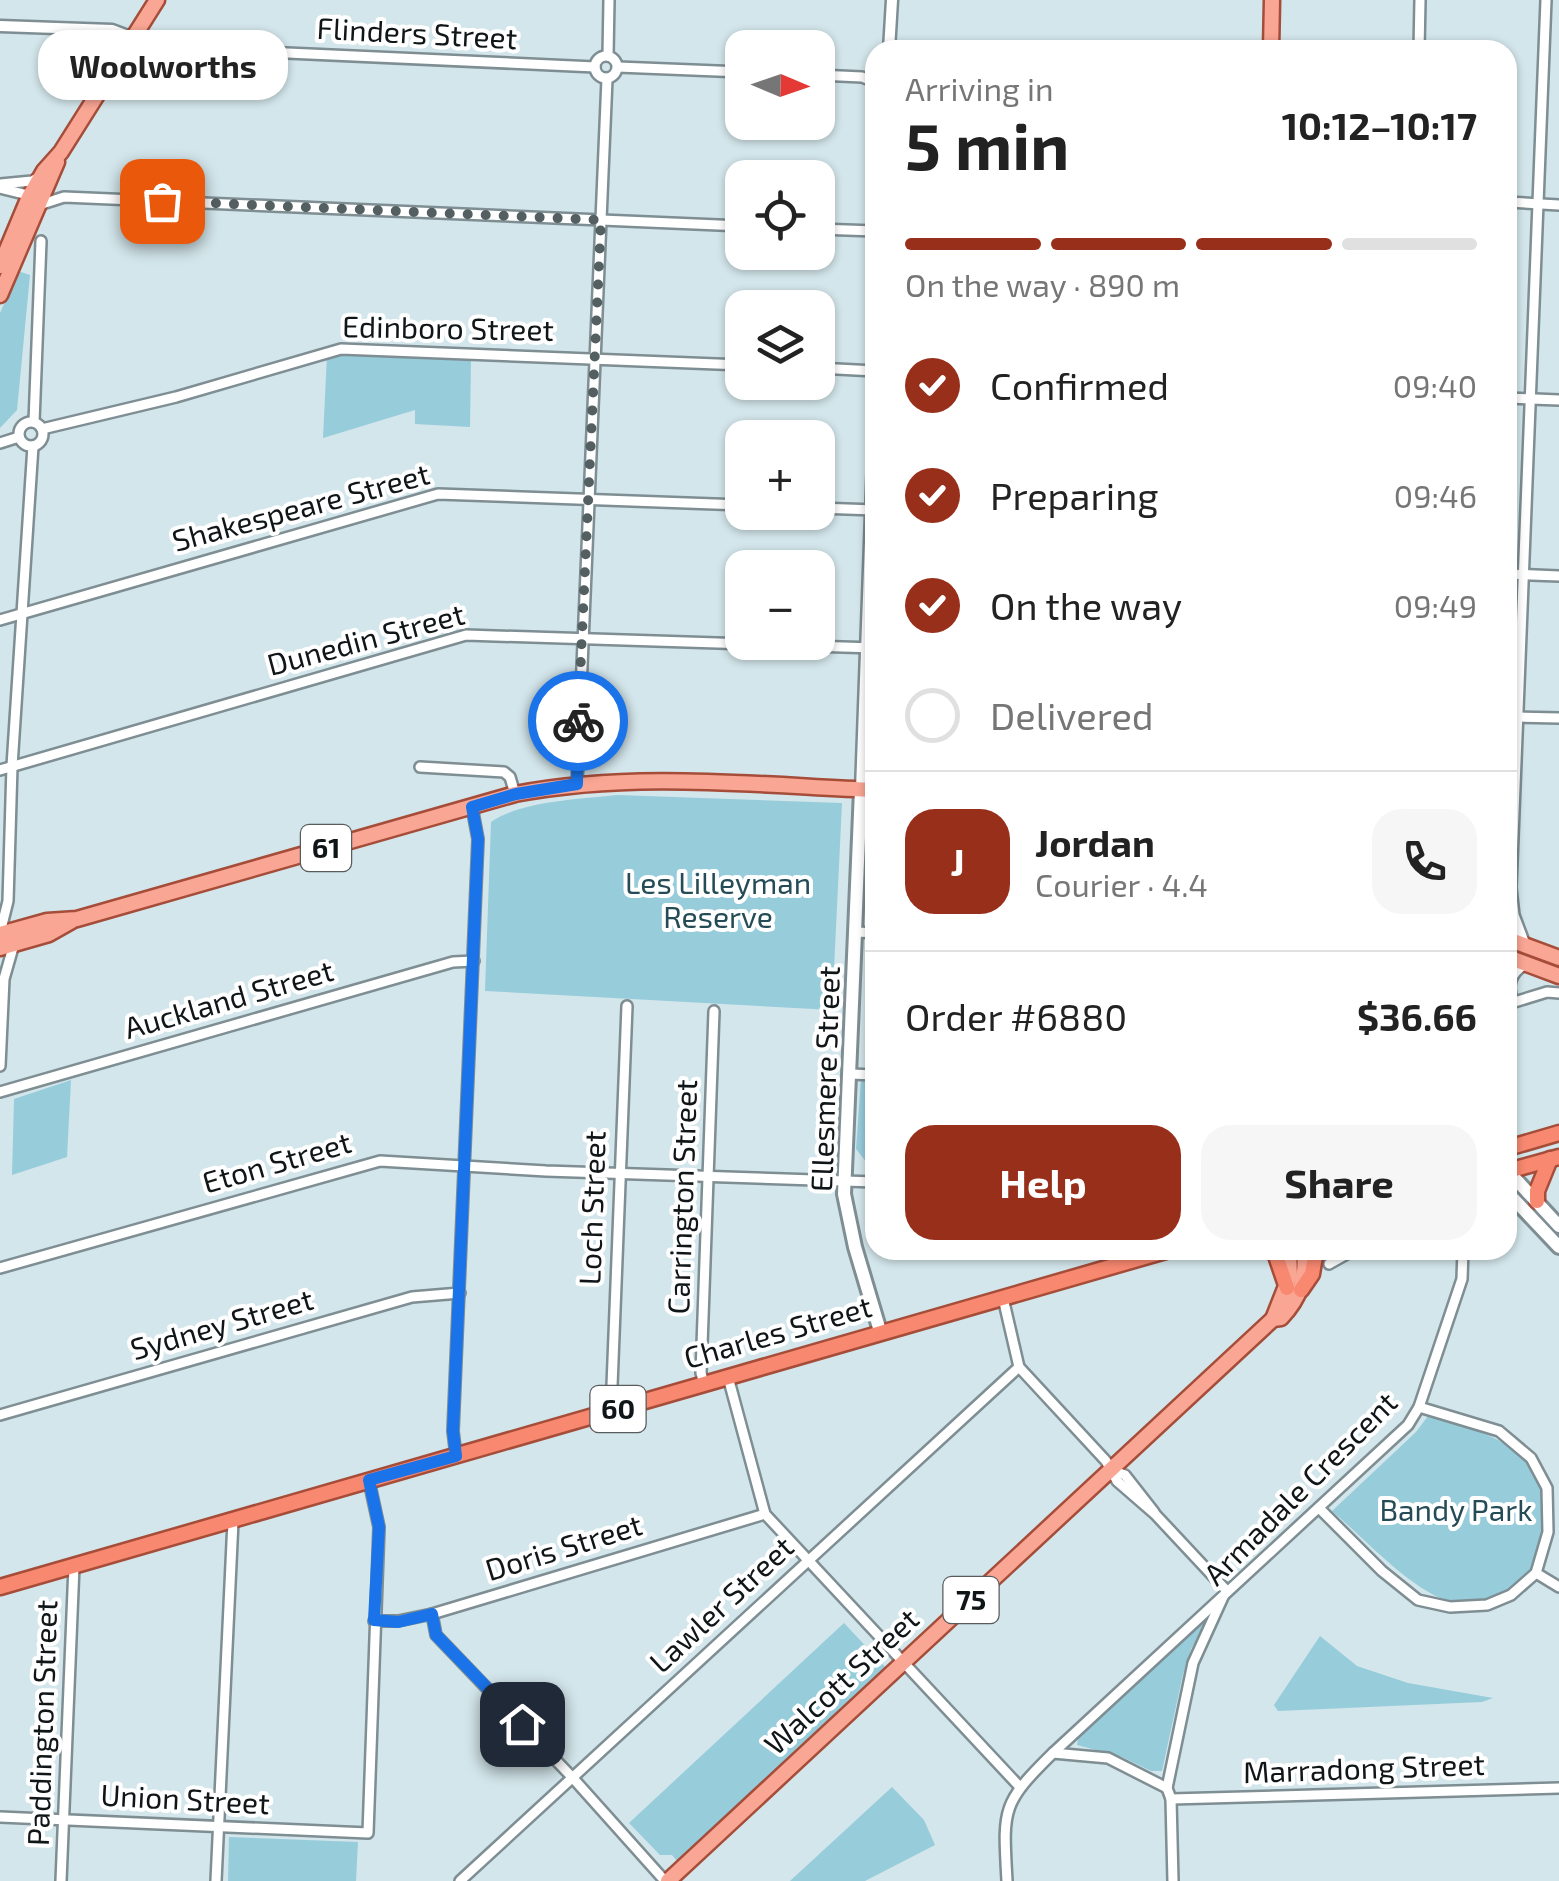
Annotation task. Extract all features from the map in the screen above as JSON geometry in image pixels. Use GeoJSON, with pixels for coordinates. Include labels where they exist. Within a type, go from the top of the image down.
{"type":"FeatureCollection","features":[{"type":"Feature","properties":{"kind":"highway"},"geometry":{"type":"LineString","coordinates":[[1517,1145],[1559,1133]]}},
{"type":"Feature","properties":{"kind":"highway"},"geometry":{"type":"LineString","coordinates":[[1517,1169],[1555,1158]]}},
{"type":"Feature","properties":{"kind":"highway"},"geometry":{"type":"LineString","coordinates":[[1537,1201],[1537,1191],[1555,1158]]}},
{"type":"Feature","properties":{"kind":"highway","name":"Charles Street"},"geometry":{"type":"LineString","coordinates":[[0,1588],[1134,1260]]}},
{"type":"Feature","properties":{"kind":"highway"},"geometry":{"type":"LineString","coordinates":[[1279,1260],[1294,1289],[1312,1274],[1314,1260]]}},
{"type":"Feature","properties":{"kind":"main road"},"geometry":{"type":"LineString","coordinates":[[0,266],[60,152],[157,0]]}},
{"type":"Feature","properties":{"kind":"main road"},"geometry":{"type":"LineString","coordinates":[[1271,40],[1272,0]]}},
{"type":"Feature","properties":{"kind":"main road"},"geometry":{"type":"LineString","coordinates":[[0,295],[34,201]]}},
{"type":"Feature","properties":{"kind":"main road","name":"61"},"geometry":{"type":"LineString","coordinates":[[0,934],[10,940],[47,921],[77,918],[516,794],[577,784],[672,782],[865,790]]}},
{"type":"Feature","properties":{"kind":"main road","name":"Ellesmere Street"},"geometry":{"type":"LineString","coordinates":[[865,829],[845,1204],[880,1331]]}},
{"type":"Feature","properties":{"kind":"main road"},"geometry":{"type":"LineString","coordinates":[[1517,942],[1559,958]]}},
{"type":"Feature","properties":{"kind":"main road"},"geometry":{"type":"LineString","coordinates":[[1517,960],[1559,976]]}},
{"type":"Feature","properties":{"kind":"main road"},"geometry":{"type":"LineString","coordinates":[[1517,1180],[1559,1226]]}},
{"type":"Feature","properties":{"kind":"main road"},"geometry":{"type":"LineString","coordinates":[[1517,1202],[1559,1247]]}},
{"type":"Feature","properties":{"kind":"main road"},"geometry":{"type":"LineString","coordinates":[[1289,1260],[1294,1289]]}},
{"type":"Feature","properties":{"kind":"main road"},"geometry":{"type":"LineString","coordinates":[[1294,1289],[1305,1260]]}},
{"type":"Feature","properties":{"kind":"main road","name":"Walcott Street"},"geometry":{"type":"LineString","coordinates":[[667,1881],[1273,1319],[1281,1318],[1294,1289]]}},
{"type":"Feature","properties":{"kind":"street"},"geometry":{"type":"LineString","coordinates":[[609,0],[608,56],[618,67],[725,71]]}},
{"type":"Feature","properties":{"kind":"street"},"geometry":{"type":"LineString","coordinates":[[890,40],[892,0]]}},
{"type":"Feature","properties":{"kind":"street"},"geometry":{"type":"LineString","coordinates":[[1420,0],[1420,40]]}},
{"type":"Feature","properties":{"kind":"street"},"geometry":{"type":"LineString","coordinates":[[1517,741],[1546,0]]}},
{"type":"Feature","properties":{"kind":"street","name":"Flinders Street"},"geometry":{"type":"LineString","coordinates":[[0,26],[112,30],[168,48],[595,67]]}},
{"type":"Feature","properties":{"kind":"street"},"geometry":{"type":"LineString","coordinates":[[608,56],[600,58],[595,67],[598,76],[615,76],[618,67]]}},
{"type":"Feature","properties":{"kind":"street"},"geometry":{"type":"LineString","coordinates":[[835,75],[865,76]]}},
{"type":"Feature","properties":{"kind":"street"},"geometry":{"type":"LineString","coordinates":[[577,784],[607,79]]}},
{"type":"Feature","properties":{"kind":"street"},"geometry":{"type":"LineString","coordinates":[[0,186],[44,182],[64,197]]}},
{"type":"Feature","properties":{"kind":"street"},"geometry":{"type":"LineString","coordinates":[[0,186],[34,201],[64,197],[725,225]]}},
{"type":"Feature","properties":{"kind":"street"},"geometry":{"type":"LineString","coordinates":[[1517,202],[1559,205]]}},
{"type":"Feature","properties":{"kind":"street"},"geometry":{"type":"LineString","coordinates":[[835,229],[865,230]]}},
{"type":"Feature","properties":{"kind":"street"},"geometry":{"type":"LineString","coordinates":[[0,1066],[2,974],[10,940],[12,766],[33,446],[42,438],[38,425],[36,311],[41,241]]}},
{"type":"Feature","properties":{"kind":"street","name":"Edinboro Street"},"geometry":{"type":"LineString","coordinates":[[38,425],[176,397],[341,348],[725,364]]}},
{"type":"Feature","properties":{"kind":"street"},"geometry":{"type":"LineString","coordinates":[[835,369],[865,370]]}},
{"type":"Feature","properties":{"kind":"street"},"geometry":{"type":"LineString","coordinates":[[1517,398],[1559,400]]}},
{"type":"Feature","properties":{"kind":"street"},"geometry":{"type":"LineString","coordinates":[[33,446],[24,444],[19,437],[21,426],[38,425]]}},
{"type":"Feature","properties":{"kind":"street"},"geometry":{"type":"LineString","coordinates":[[0,443],[19,437]]}},
{"type":"Feature","properties":{"kind":"street","name":"Shakespeare Street"},"geometry":{"type":"LineString","coordinates":[[0,620],[438,494],[725,503]]}},
{"type":"Feature","properties":{"kind":"street"},"geometry":{"type":"LineString","coordinates":[[835,509],[865,510]]}},
{"type":"Feature","properties":{"kind":"street"},"geometry":{"type":"LineString","coordinates":[[1517,574],[1559,576]]}},
{"type":"Feature","properties":{"kind":"street","name":"Dunedin Street"},"geometry":{"type":"LineString","coordinates":[[0,770],[466,635],[865,648]]}},
{"type":"Feature","properties":{"kind":"street"},"geometry":{"type":"LineString","coordinates":[[1518,717],[1559,718]]}},
{"type":"Feature","properties":{"kind":"street"},"geometry":{"type":"LineString","coordinates":[[420,767],[504,772],[510,776],[516,794]]}},
{"type":"Feature","properties":{"kind":"street"},"geometry":{"type":"LineString","coordinates":[[456,1456],[453,1431],[478,839],[472,807]]}},
{"type":"Feature","properties":{"kind":"street"},"geometry":{"type":"LineString","coordinates":[[0,934],[8,901]]}},
{"type":"Feature","properties":{"kind":"street"},"geometry":{"type":"LineString","coordinates":[[1517,923],[1526,946]]}},
{"type":"Feature","properties":{"kind":"street"},"geometry":{"type":"LineString","coordinates":[[857,932],[865,932]]}},
{"type":"Feature","properties":{"kind":"street"},"geometry":{"type":"LineString","coordinates":[[1517,953],[1530,965],[1517,970]]}},
{"type":"Feature","properties":{"kind":"street","name":"Auckland Street"},"geometry":{"type":"LineString","coordinates":[[0,1092],[453,962],[474,961]]}},
{"type":"Feature","properties":{"kind":"street"},"geometry":{"type":"LineString","coordinates":[[1517,1001],[1559,992]]}},
{"type":"Feature","properties":{"kind":"street","name":"Loch Street"},"geometry":{"type":"LineString","coordinates":[[610,1411],[627,1006]]}},
{"type":"Feature","properties":{"kind":"street","name":"Carrington Street"},"geometry":{"type":"LineString","coordinates":[[704,1384],[701,1374],[714,1012]]}},
{"type":"Feature","properties":{"kind":"street"},"geometry":{"type":"LineString","coordinates":[[851,1074],[865,1075]]}},
{"type":"Feature","properties":{"kind":"street","name":"Eton Street"},"geometry":{"type":"LineString","coordinates":[[0,1268],[380,1161],[546,1171],[865,1181]]}},
{"type":"Feature","properties":{"kind":"street"},"geometry":{"type":"LineString","coordinates":[[1329,1264],[1336,1260]]}},
{"type":"Feature","properties":{"kind":"street","name":"Armadale Crescent"},"geometry":{"type":"LineString","coordinates":[[1174,1881],[1167,1788],[1193,1663],[1226,1590],[1408,1425],[1418,1408],[1462,1279],[1463,1260]]}},
{"type":"Feature","properties":{"kind":"street","name":"Sydney Street"},"geometry":{"type":"LineString","coordinates":[[0,1415],[412,1297],[460,1293]]}},
{"type":"Feature","properties":{"kind":"street"},"geometry":{"type":"LineString","coordinates":[[1003,1298],[1019,1367],[1111,1470],[1125,1475],[1154,1514],[1226,1590],[1019,1786],[1004,1819],[1007,1881]]}},
{"type":"Feature","properties":{"kind":"street","name":"Lawler Street"},"geometry":{"type":"LineString","coordinates":[[460,1881],[1019,1367]]}},
{"type":"Feature","properties":{"kind":"street"},"geometry":{"type":"LineString","coordinates":[[728,1376],[765,1514],[1019,1786]]}},
{"type":"Feature","properties":{"kind":"street"},"geometry":{"type":"LineString","coordinates":[[1319,1508],[1382,1571],[1418,1600],[1450,1606],[1488,1605],[1512,1595],[1536,1572],[1548,1532],[1547,1488],[1531,1458],[1499,1431],[1418,1408]]}},
{"type":"Feature","properties":{"kind":"street"},"geometry":{"type":"LineString","coordinates":[[369,1480],[379,1527],[374,1620]]}},
{"type":"Feature","properties":{"kind":"street","name":"Doris Street"},"geometry":{"type":"LineString","coordinates":[[374,1620],[398,1622],[432,1614],[765,1514]]}},
{"type":"Feature","properties":{"kind":"street"},"geometry":{"type":"LineString","coordinates":[[216,1881],[232,1520]]}},
{"type":"Feature","properties":{"kind":"street","name":"Paddington Street"},"geometry":{"type":"LineString","coordinates":[[61,1881],[74,1566]]}},
{"type":"Feature","properties":{"kind":"street"},"geometry":{"type":"LineString","coordinates":[[1536,1572],[1559,1587]]}},
{"type":"Feature","properties":{"kind":"street"},"geometry":{"type":"LineString","coordinates":[[432,1614],[436,1635],[667,1881]]}},
{"type":"Feature","properties":{"kind":"street","name":"Union Street"},"geometry":{"type":"LineString","coordinates":[[0,1816],[368,1833],[374,1620]]}},
{"type":"Feature","properties":{"kind":"street"},"geometry":{"type":"LineString","coordinates":[[1054,1753],[1108,1758],[1167,1788]]}},
{"type":"Feature","properties":{"kind":"street","name":"Marradong Street"},"geometry":{"type":"LineString","coordinates":[[1170,1800],[1559,1788]]}},
{"type":"Feature","properties":{"kind":"green space"},"geometry":{"type":"Polygon","coordinates":[[[18,271],[30,275],[17,410],[0,428],[0,313],[18,271]]]}},
{"type":"Feature","properties":{"kind":"green space"},"geometry":{"type":"Polygon","coordinates":[[[327,355],[471,358],[470,427],[415,424],[415,410],[323,438],[327,355]]]}},
{"type":"Feature","properties":{"kind":"green space","name":"Les Lilleyman Reserve"},"geometry":{"type":"Polygon","coordinates":[[[618,795],[842,803],[832,1010],[485,991],[491,822],[534,805],[618,795]]]}},
{"type":"Feature","properties":{"kind":"green space"},"geometry":{"type":"Polygon","coordinates":[[[861,1079],[865,1079],[865,1160],[856,1149],[861,1079]]]}},
{"type":"Feature","properties":{"kind":"green space"},"geometry":{"type":"Polygon","coordinates":[[[71,1080],[67,1157],[12,1175],[14,1099],[71,1080]]]}},
{"type":"Feature","properties":{"kind":"green space","name":"Bandy Park"},"geometry":{"type":"Polygon","coordinates":[[[1428,1416],[1503,1443],[1524,1459],[1538,1482],[1544,1526],[1538,1555],[1526,1577],[1495,1597],[1470,1603],[1432,1594],[1402,1573],[1332,1511],[1428,1416]]]}},
{"type":"Feature","properties":{"kind":"green space"},"geometry":{"type":"Polygon","coordinates":[[[1205,1617],[1208,1619],[1191,1649],[1183,1674],[1162,1771],[1151,1771],[1122,1757],[1077,1745],[1078,1739],[1205,1617]]]}},
{"type":"Feature","properties":{"kind":"green space"},"geometry":{"type":"Polygon","coordinates":[[[844,1623],[890,1672],[681,1866],[672,1855],[660,1855],[629,1823],[844,1623]]]}},
{"type":"Feature","properties":{"kind":"green space"},"geometry":{"type":"Polygon","coordinates":[[[1320,1636],[1357,1666],[1408,1683],[1493,1698],[1482,1702],[1278,1711],[1274,1705],[1320,1636]]]}},
{"type":"Feature","properties":{"kind":"green space"},"geometry":{"type":"Polygon","coordinates":[[[892,1787],[924,1820],[935,1845],[865,1881],[790,1881],[892,1787]]]}},
{"type":"Feature","properties":{"kind":"green space"},"geometry":{"type":"Polygon","coordinates":[[[229,1837],[358,1842],[356,1881],[228,1881],[229,1837]]]}},
{"type":"Feature","properties":{"kind":"way so far"},"geometry":{"type":"LineString","coordinates":[[162,201],[601,220],[578,721]]}},
{"type":"Feature","properties":{"kind":"place","name":"Woolworths"},"geometry":{"type":"Point","coordinates":[162,201]}},
{"type":"Feature","properties":{"kind":"route"},"geometry":{"type":"LineString","coordinates":[[522,1724],[436,1635],[432,1614],[398,1622],[374,1620],[379,1527],[369,1480],[456,1456],[453,1431],[478,839],[472,807],[516,794],[577,784],[578,721]]}}]}
